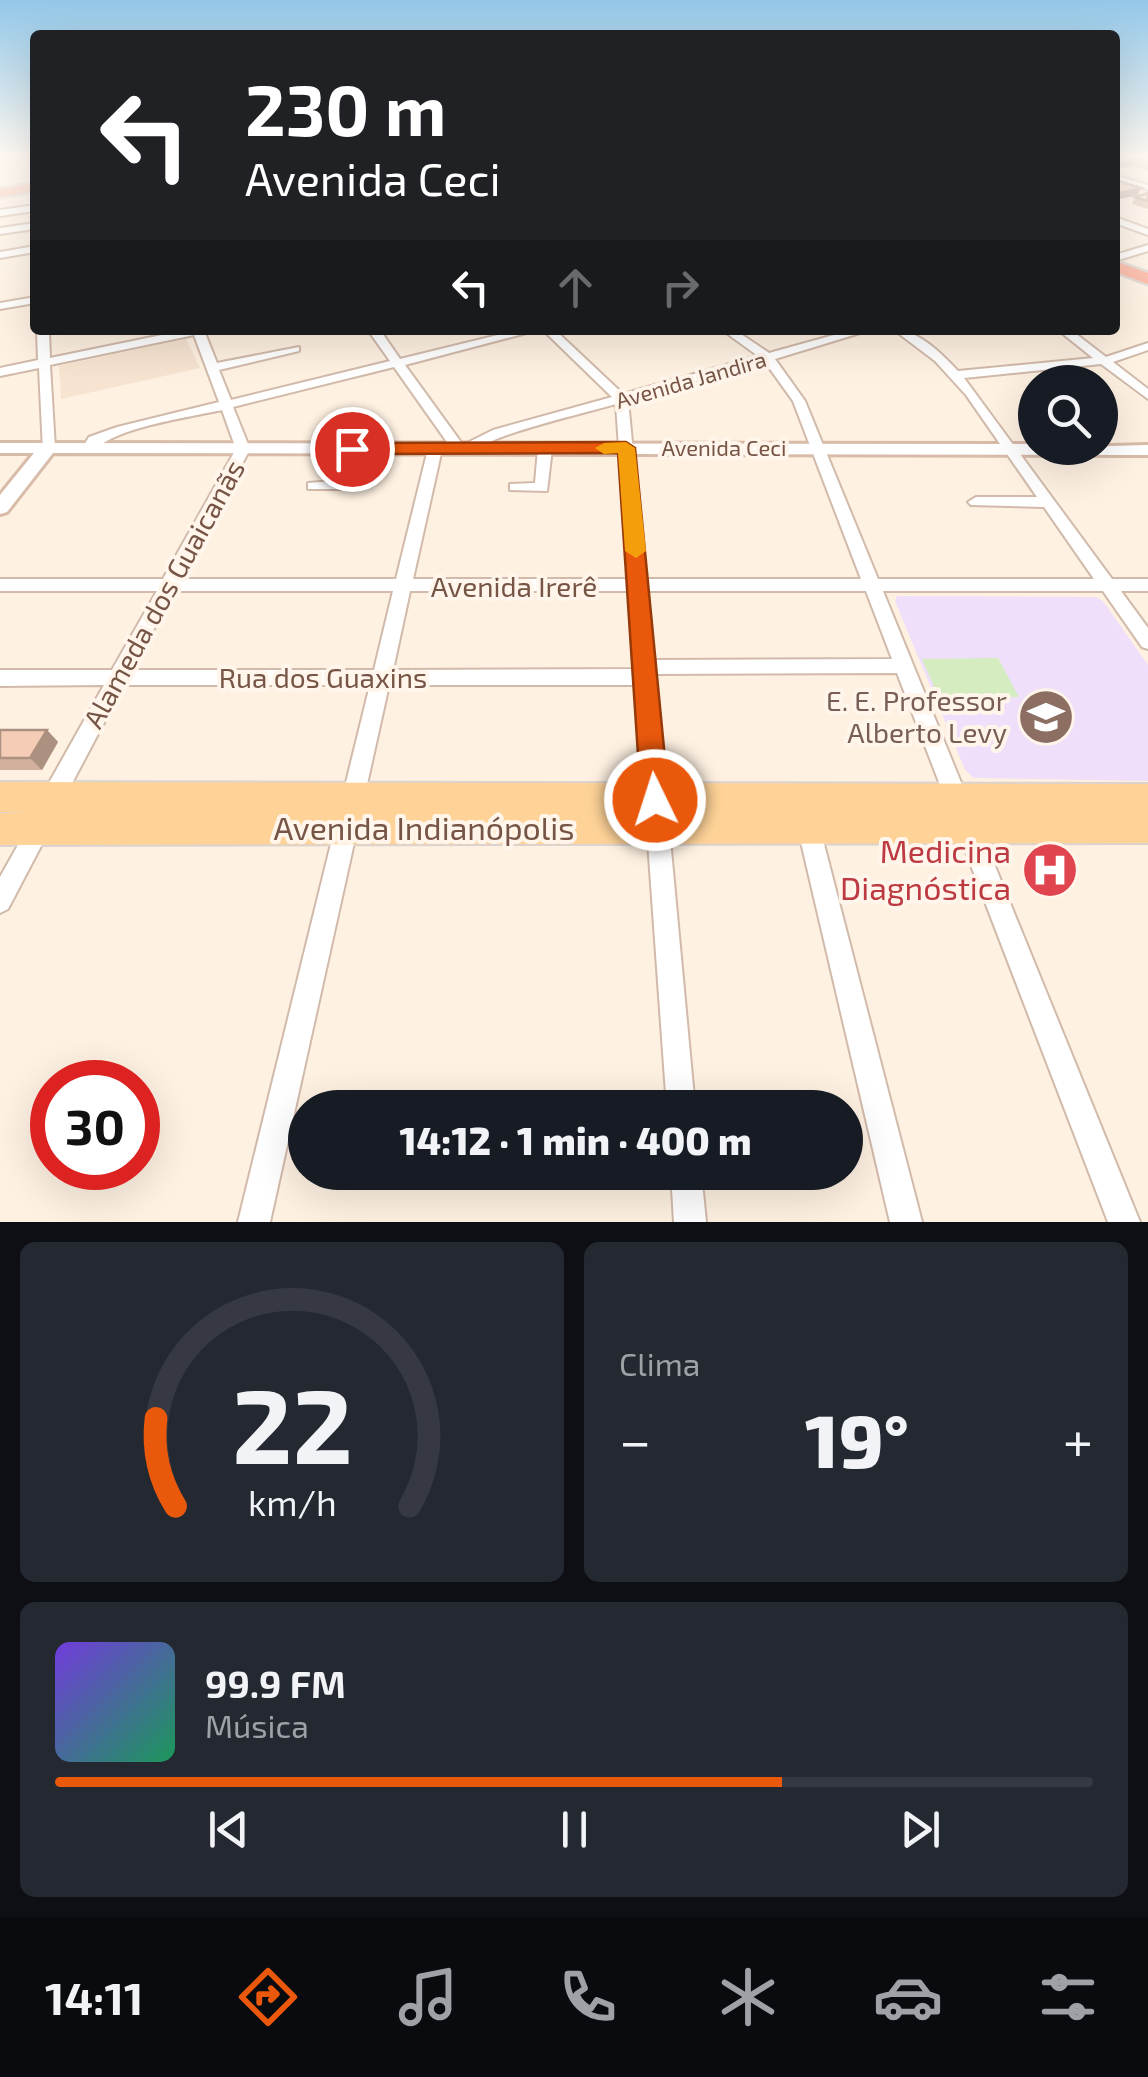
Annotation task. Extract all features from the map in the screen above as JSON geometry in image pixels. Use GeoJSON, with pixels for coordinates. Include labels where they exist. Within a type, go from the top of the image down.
{"type":"FeatureCollection","features":[{"type":"Feature","properties":{"kind":"highway"},"geometry":{"type":"LineString","coordinates":[[1120,272],[1148,282]]}},
{"type":"Feature","properties":{"kind":"main road","name":"Avenida Indianópolis"},"geometry":{"type":"LineString","coordinates":[[0,797],[46,813],[964,813],[1148,827]]}},
{"type":"Feature","properties":{"kind":"main road","name":"Avenida Indianópolis"},"geometry":{"type":"LineString","coordinates":[[657,814],[808,825],[1148,800]]}},
{"type":"Feature","properties":{"kind":"main road","name":"Avenida Indianópolis"},"geometry":{"type":"LineString","coordinates":[[0,828],[46,813]]}},
{"type":"Feature","properties":{"kind":"street"},"geometry":{"type":"LineString","coordinates":[[1120,222],[1148,232]]}},
{"type":"Feature","properties":{"kind":"street"},"geometry":{"type":"LineString","coordinates":[[0,231],[30,227]]}},
{"type":"Feature","properties":{"kind":"street"},"geometry":{"type":"LineString","coordinates":[[1120,256],[1148,248]]}},
{"type":"Feature","properties":{"kind":"street"},"geometry":{"type":"LineString","coordinates":[[0,254],[30,250]]}},
{"type":"Feature","properties":{"kind":"street"},"geometry":{"type":"LineString","coordinates":[[0,306],[30,301]]}},
{"type":"Feature","properties":{"kind":"street"},"geometry":{"type":"LineString","coordinates":[[0,508],[48,448],[42,335]]}},
{"type":"Feature","properties":{"kind":"street"},"geometry":{"type":"LineString","coordinates":[[0,372],[176,335]]}},
{"type":"Feature","properties":{"kind":"street","name":"Alameda dos Guaicanãs"},"geometry":{"type":"LineString","coordinates":[[0,901],[243,449],[202,335]]}},
{"type":"Feature","properties":{"kind":"street"},"geometry":{"type":"LineString","coordinates":[[378,335],[462,449]]}},
{"type":"Feature","properties":{"kind":"street"},"geometry":{"type":"LineString","coordinates":[[454,335],[464,346]]}},
{"type":"Feature","properties":{"kind":"street"},"geometry":{"type":"LineString","coordinates":[[88,450],[101,437],[511,335]]}},
{"type":"Feature","properties":{"kind":"street"},"geometry":{"type":"LineString","coordinates":[[554,335],[622,400],[679,1090]]}},
{"type":"Feature","properties":{"kind":"street"},"geometry":{"type":"LineString","coordinates":[[735,335],[768,358],[795,391],[1124,1222]]}},
{"type":"Feature","properties":{"kind":"street","name":"Avenida Jandira"},"geometry":{"type":"LineString","coordinates":[[462,449],[486,436],[847,335]]}},
{"type":"Feature","properties":{"kind":"street"},"geometry":{"type":"LineString","coordinates":[[907,335],[956,375],[1148,642]]}},
{"type":"Feature","properties":{"kind":"street"},"geometry":{"type":"LineString","coordinates":[[1071,335],[1148,395]]}},
{"type":"Feature","properties":{"kind":"street"},"geometry":{"type":"LineString","coordinates":[[956,375],[1108,360],[1148,346]]}},
{"type":"Feature","properties":{"kind":"street"},"geometry":{"type":"LineString","coordinates":[[212,368],[295,348]]}},
{"type":"Feature","properties":{"kind":"street"},"geometry":{"type":"LineString","coordinates":[[506,448],[518,427]]}},
{"type":"Feature","properties":{"kind":"street","name":"Avenida Ceci"},"geometry":{"type":"LineString","coordinates":[[0,448],[1148,450]]}},
{"type":"Feature","properties":{"kind":"street"},"geometry":{"type":"LineString","coordinates":[[312,486],[338,486],[352,449]]}},
{"type":"Feature","properties":{"kind":"street"},"geometry":{"type":"LineString","coordinates":[[254,1222],[436,449]]}},
{"type":"Feature","properties":{"kind":"street"},"geometry":{"type":"LineString","coordinates":[[515,488],[542,488],[545,449]]}},
{"type":"Feature","properties":{"kind":"street"},"geometry":{"type":"LineString","coordinates":[[976,502],[1049,502]]}},
{"type":"Feature","properties":{"kind":"street","name":"Avenida Irerê"},"geometry":{"type":"LineString","coordinates":[[0,585],[1148,585]]}},
{"type":"Feature","properties":{"kind":"street","name":"Rua dos Guaxins"},"geometry":{"type":"LineString","coordinates":[[0,678],[383,678],[904,666]]}},
{"type":"Feature","properties":{"kind":"street"},"geometry":{"type":"LineString","coordinates":[[808,825],[906,1222]]}},
{"type":"Feature","properties":{"kind":"street"},"geometry":{"type":"LineString","coordinates":[[687,1190],[690,1222]]}},
{"type":"Feature","properties":{"kind":"shaded area"},"geometry":{"type":"Polygon","coordinates":[[[186,339],[200,368],[61,399],[59,366],[186,339]]]}},
{"type":"Feature","properties":{"kind":"shaded area","name":"E. E. Professor Alberto Levy"},"geometry":{"type":"Polygon","coordinates":[[[897,596],[1096,597],[1103,601],[1148,665],[1148,781],[974,778],[965,770],[895,601],[897,596]]]}},
{"type":"Feature","properties":{"kind":"green space"},"geometry":{"type":"Polygon","coordinates":[[[998,658],[1019,697],[939,698],[922,659],[998,658]]]}},
{"type":"Feature","properties":{"kind":"building"},"geometry":{"type":"Polygon","coordinates":[[[0,730],[47,730],[30,758],[0,758],[0,730]]]}},
{"type":"Feature","properties":{"kind":"slow traffic"},"geometry":{"type":"LineString","coordinates":[[604,448],[626,448],[636,551]]}},
{"type":"Feature","properties":{"kind":"place","name":"E. E. Professor Alberto Levy"},"geometry":{"type":"Point","coordinates":[1046,717]}},
{"type":"Feature","properties":{"kind":"place","name":"Medicina Diagnóstica"},"geometry":{"type":"Point","coordinates":[1050,870]}},
{"type":"Feature","properties":{"kind":"route"},"geometry":{"type":"LineString","coordinates":[[352,449],[626,448],[655,800]]}}]}
